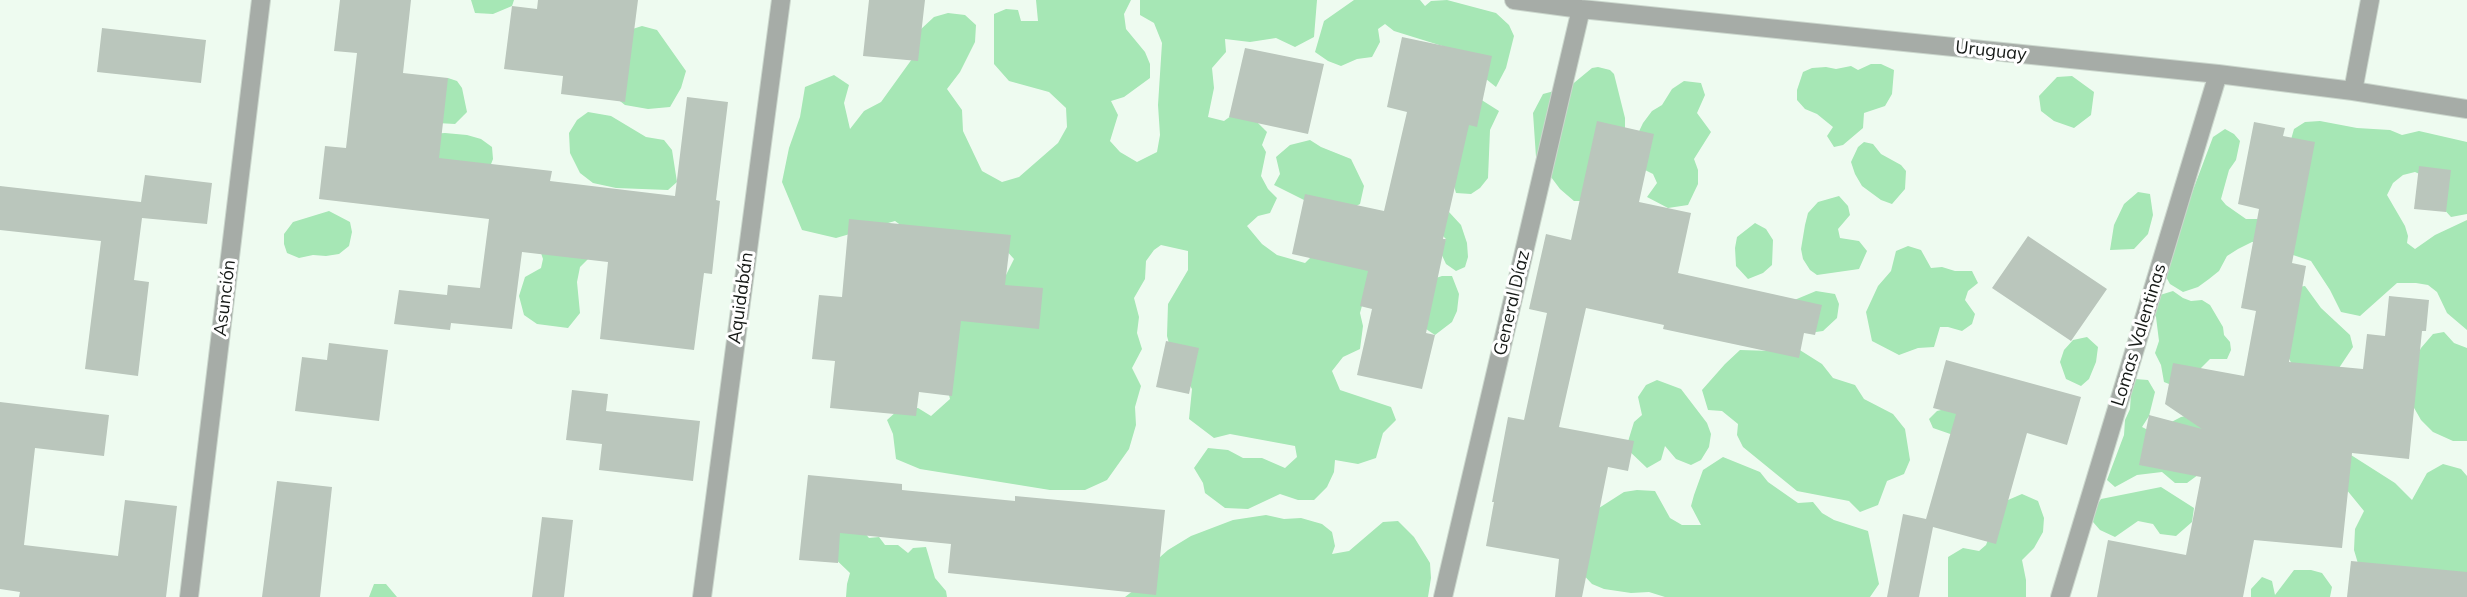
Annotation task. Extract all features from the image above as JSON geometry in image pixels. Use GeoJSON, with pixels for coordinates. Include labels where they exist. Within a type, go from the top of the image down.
{"type":"FeatureCollection","features":[{"type":"Feature","properties":{"kind":"street","name":"Asunción"},"geometry":{"type":"LineString","coordinates":[[189,597],[261,0]]}},
{"type":"Feature","properties":{"kind":"street","name":"Aquidabán"},"geometry":{"type":"LineString","coordinates":[[702,597],[781,0]]}},
{"type":"Feature","properties":{"kind":"street","name":"Uruguay"},"geometry":{"type":"LineString","coordinates":[[1514,0],[1581,9],[2218,74],[2353,91],[2467,109]]}},
{"type":"Feature","properties":{"kind":"street"},"geometry":{"type":"LineString","coordinates":[[2353,91],[2370,0]]}},
{"type":"Feature","properties":{"kind":"street","name":"General Díaz"},"geometry":{"type":"LineString","coordinates":[[1443,597],[1581,9]]}},
{"type":"Feature","properties":{"kind":"street","name":"Lomas Valentinas"},"geometry":{"type":"LineString","coordinates":[[2060,597],[2218,74]]}},
{"type":"Feature","properties":{"kind":"green space"},"geometry":{"type":"Polygon","coordinates":[[[471,0],[514,0],[512,6],[493,14],[475,13],[471,0]]]}},
{"type":"Feature","properties":{"kind":"green space"},"geometry":{"type":"Polygon","coordinates":[[[1036,0],[1131,0],[1124,14],[1126,29],[1145,52],[1150,64],[1150,78],[1124,97],[1111,101],[1118,115],[1110,141],[1120,152],[1137,162],[1157,152],[1160,135],[1158,105],[1162,43],[1154,23],[1140,15],[1140,0],[1317,0],[1314,37],[1295,47],[1276,38],[1250,42],[1225,39],[1226,52],[1212,68],[1214,88],[1208,117],[1224,121],[1235,113],[1258,123],[1267,132],[1262,145],[1266,152],[1261,176],[1268,189],[1277,198],[1270,213],[1258,216],[1247,226],[1262,244],[1277,255],[1305,263],[1318,250],[1314,205],[1274,185],[1280,174],[1276,157],[1290,145],[1310,140],[1351,159],[1364,186],[1360,204],[1345,212],[1379,260],[1360,313],[1363,326],[1360,349],[1343,357],[1332,371],[1340,390],[1391,407],[1396,420],[1383,433],[1376,458],[1358,464],[1335,460],[1334,472],[1327,487],[1314,500],[1298,500],[1280,494],[1248,509],[1225,508],[1205,493],[1203,483],[1194,468],[1208,448],[1228,450],[1243,458],[1262,458],[1285,468],[1297,457],[1295,446],[1230,434],[1214,438],[1189,419],[1192,389],[1172,355],[1167,336],[1168,304],[1188,270],[1188,251],[1161,245],[1146,261],[1145,279],[1134,298],[1139,317],[1137,333],[1142,349],[1132,368],[1141,386],[1135,407],[1136,425],[1129,449],[1107,480],[1085,490],[1050,490],[920,469],[896,459],[893,434],[887,420],[897,411],[918,408],[931,416],[950,399],[935,340],[1005,277],[1014,259],[1004,248],[910,232],[895,221],[836,238],[802,230],[782,182],[789,148],[800,117],[805,87],[834,75],[849,85],[844,103],[850,129],[864,111],[881,102],[912,59],[920,30],[934,17],[948,13],[965,15],[976,25],[975,42],[960,72],[947,89],[962,110],[963,131],[982,171],[1002,182],[1019,177],[1058,143],[1067,127],[1066,108],[1049,92],[1009,81],[994,64],[994,14],[1006,9],[1018,10],[1021,21],[1038,21],[1036,0]]]}},
{"type":"Feature","properties":{"kind":"green space"},"geometry":{"type":"Polygon","coordinates":[[[1354,0],[1420,0],[1425,6],[1431,1],[1447,0],[1496,13],[1509,25],[1514,36],[1506,68],[1496,87],[1486,79],[1465,53],[1394,31],[1385,24],[1378,29],[1380,42],[1372,57],[1357,59],[1341,66],[1328,61],[1315,52],[1324,21],[1354,0]]]}},
{"type":"Feature","properties":{"kind":"green space"},"geometry":{"type":"Polygon","coordinates":[[[642,26],[657,30],[686,71],[681,88],[670,107],[648,109],[625,105],[607,91],[620,33],[642,26]]]}},
{"type":"Feature","properties":{"kind":"green space"},"geometry":{"type":"Polygon","coordinates":[[[1871,64],[1881,64],[1894,70],[1892,94],[1885,106],[1864,113],[1863,128],[1843,145],[1834,147],[1827,136],[1833,127],[1817,114],[1805,109],[1797,100],[1797,90],[1803,72],[1812,68],[1836,69],[1851,66],[1858,70],[1871,64]]]}},
{"type":"Feature","properties":{"kind":"green space"},"geometry":{"type":"Polygon","coordinates":[[[1592,68],[1610,70],[1614,74],[1625,118],[1625,137],[1584,201],[1574,201],[1560,189],[1536,157],[1533,113],[1543,94],[1569,87],[1592,68]]]}},
{"type":"Feature","properties":{"kind":"green space"},"geometry":{"type":"Polygon","coordinates":[[[2072,76],[2094,92],[2091,115],[2074,128],[2054,121],[2041,111],[2039,96],[2057,77],[2072,76]]]}},
{"type":"Feature","properties":{"kind":"green space"},"geometry":{"type":"Polygon","coordinates":[[[448,78],[457,81],[462,88],[467,112],[455,124],[437,123],[433,86],[448,78]]]}},
{"type":"Feature","properties":{"kind":"green space"},"geometry":{"type":"Polygon","coordinates":[[[1684,81],[1701,83],[1705,95],[1697,113],[1711,132],[1694,159],[1698,170],[1698,184],[1688,205],[1668,208],[1647,197],[1657,183],[1653,174],[1643,169],[1634,142],[1652,111],[1662,105],[1672,89],[1684,81]]]}},
{"type":"Feature","properties":{"kind":"green space"},"geometry":{"type":"Polygon","coordinates":[[[1480,99],[1499,111],[1490,130],[1488,178],[1471,194],[1456,193],[1440,139],[1480,99]]]}},
{"type":"Feature","properties":{"kind":"green space"},"geometry":{"type":"Polygon","coordinates":[[[588,112],[611,116],[646,137],[664,140],[672,150],[677,182],[668,190],[616,188],[593,183],[580,173],[570,153],[569,133],[577,120],[588,112]]]}},
{"type":"Feature","properties":{"kind":"green space"},"geometry":{"type":"Polygon","coordinates":[[[2320,121],[2357,128],[2390,130],[2402,135],[2419,131],[2467,142],[2467,214],[2451,217],[2441,206],[2424,176],[2415,172],[2403,175],[2393,183],[2387,195],[2405,226],[2408,236],[2407,243],[2415,249],[2435,235],[2467,220],[2467,330],[2447,313],[2437,292],[2428,285],[2416,283],[2397,283],[2360,316],[2341,312],[2311,261],[2290,254],[2288,150],[2294,129],[2305,122],[2320,121]]]}},
{"type":"Feature","properties":{"kind":"green space"},"geometry":{"type":"Polygon","coordinates":[[[2225,129],[2240,141],[2236,160],[2229,170],[2221,199],[2246,219],[2266,219],[2265,242],[2252,242],[2238,249],[2227,256],[2219,271],[2209,279],[2198,287],[2183,292],[2170,284],[2165,275],[2213,137],[2225,129]]]}},
{"type":"Feature","properties":{"kind":"green space"},"geometry":{"type":"Polygon","coordinates":[[[445,133],[481,139],[492,147],[493,159],[488,172],[452,181],[413,141],[429,134],[445,133]]]}},
{"type":"Feature","properties":{"kind":"green space"},"geometry":{"type":"Polygon","coordinates":[[[1864,142],[1873,144],[1881,154],[1901,165],[1906,171],[1905,189],[1892,204],[1881,200],[1862,186],[1855,174],[1851,162],[1858,147],[1864,142]]]}},
{"type":"Feature","properties":{"kind":"green space"},"geometry":{"type":"Polygon","coordinates":[[[2138,192],[2150,194],[2153,215],[2148,234],[2134,249],[2110,250],[2114,225],[2124,204],[2138,192]]]}},
{"type":"Feature","properties":{"kind":"green space"},"geometry":{"type":"Polygon","coordinates":[[[1839,196],[1848,206],[1850,215],[1838,229],[1840,238],[1859,241],[1867,251],[1859,269],[1817,275],[1810,270],[1803,259],[1801,249],[1808,213],[1818,202],[1839,196]]]}},
{"type":"Feature","properties":{"kind":"green space"},"geometry":{"type":"Polygon","coordinates":[[[329,211],[350,222],[352,232],[349,246],[339,254],[326,256],[313,255],[299,258],[287,253],[284,234],[293,222],[329,211]]]}},
{"type":"Feature","properties":{"kind":"green space"},"geometry":{"type":"Polygon","coordinates":[[[1449,212],[1461,225],[1467,243],[1468,257],[1465,267],[1456,271],[1446,264],[1440,251],[1446,239],[1441,234],[1449,212]]]}},
{"type":"Feature","properties":{"kind":"green space"},"geometry":{"type":"Polygon","coordinates":[[[1755,223],[1766,229],[1773,240],[1772,265],[1763,273],[1748,279],[1736,266],[1735,248],[1737,237],[1755,223]]]}},
{"type":"Feature","properties":{"kind":"green space"},"geometry":{"type":"Polygon","coordinates":[[[538,244],[591,256],[580,267],[577,282],[580,313],[568,328],[537,324],[524,315],[519,296],[525,277],[541,268],[543,259],[538,244]]]}},
{"type":"Feature","properties":{"kind":"green space"},"geometry":{"type":"Polygon","coordinates":[[[1908,246],[1921,250],[1931,268],[1942,267],[1955,271],[1972,271],[1978,283],[1968,291],[1965,300],[1975,314],[1972,324],[1962,331],[1940,327],[1934,347],[1918,348],[1899,355],[1872,341],[1866,312],[1878,286],[1891,271],[1896,251],[1908,246]]]}},
{"type":"Feature","properties":{"kind":"green space"},"geometry":{"type":"Polygon","coordinates":[[[1452,276],[1459,294],[1457,311],[1452,322],[1435,335],[1420,325],[1430,280],[1452,276]]]}},
{"type":"Feature","properties":{"kind":"green space"},"geometry":{"type":"Polygon","coordinates":[[[2305,286],[2321,308],[2350,335],[2353,347],[2337,371],[2295,370],[2286,353],[2298,287],[2305,286]]]}},
{"type":"Feature","properties":{"kind":"green space"},"geometry":{"type":"Polygon","coordinates":[[[1816,291],[1835,294],[1839,304],[1837,318],[1823,331],[1809,333],[1792,301],[1816,291]]]}},
{"type":"Feature","properties":{"kind":"green space"},"geometry":{"type":"Polygon","coordinates":[[[2173,291],[2183,298],[2191,301],[2202,300],[2210,305],[2223,327],[2224,335],[2230,342],[2231,350],[2227,359],[2210,359],[2191,378],[2169,384],[2164,382],[2161,365],[2155,353],[2159,341],[2156,317],[2153,313],[2160,295],[2173,291]]]}},
{"type":"Feature","properties":{"kind":"green space"},"geometry":{"type":"Polygon","coordinates":[[[2444,332],[2454,343],[2467,348],[2467,441],[2453,441],[2433,432],[2421,420],[2413,406],[2406,378],[2421,348],[2433,334],[2444,332]]]}},
{"type":"Feature","properties":{"kind":"green space"},"geometry":{"type":"Polygon","coordinates":[[[2087,337],[2098,347],[2096,362],[2089,379],[2081,386],[2066,379],[2060,362],[2064,350],[2073,340],[2087,337]]]}},
{"type":"Feature","properties":{"kind":"green space"},"geometry":{"type":"Polygon","coordinates":[[[1795,347],[1822,364],[1833,378],[1855,385],[1864,399],[1893,414],[1905,429],[1910,460],[1904,474],[1887,481],[1878,505],[1860,512],[1849,501],[1797,491],[1743,447],[1737,435],[1738,424],[1722,411],[1708,410],[1702,390],[1740,350],[1773,351],[1795,347]]]}},
{"type":"Feature","properties":{"kind":"green space"},"geometry":{"type":"Polygon","coordinates":[[[2135,379],[2148,380],[2155,392],[2149,416],[2142,427],[2152,432],[2181,417],[2196,414],[2205,417],[2202,472],[2187,483],[2175,483],[2162,472],[2137,475],[2115,487],[2107,480],[2124,435],[2125,420],[2130,409],[2135,379]]]}},
{"type":"Feature","properties":{"kind":"green space"},"geometry":{"type":"Polygon","coordinates":[[[1657,380],[1681,389],[1707,423],[1711,434],[1709,447],[1701,460],[1691,465],[1676,459],[1665,446],[1661,460],[1647,468],[1626,448],[1634,422],[1642,415],[1638,397],[1646,385],[1657,380]]]}},
{"type":"Feature","properties":{"kind":"green space"},"geometry":{"type":"Polygon","coordinates":[[[1958,410],[1959,437],[1933,428],[1929,419],[1937,411],[1958,410]]]}},
{"type":"Feature","properties":{"kind":"green space"},"geometry":{"type":"Polygon","coordinates":[[[2351,455],[2395,483],[2412,500],[2427,473],[2443,464],[2461,469],[2467,476],[2467,597],[2359,567],[2354,550],[2355,529],[2364,511],[2346,489],[2351,455]]]}},
{"type":"Feature","properties":{"kind":"green space"},"geometry":{"type":"Polygon","coordinates":[[[1723,457],[1760,472],[1768,482],[1798,503],[1813,502],[1822,513],[1834,520],[1868,531],[1879,584],[1870,597],[1665,597],[1649,592],[1631,593],[1604,589],[1592,584],[1578,569],[1599,508],[1624,492],[1655,491],[1670,518],[1682,525],[1701,525],[1691,506],[1694,495],[1703,470],[1723,457]]]}},
{"type":"Feature","properties":{"kind":"green space"},"geometry":{"type":"Polygon","coordinates":[[[2161,487],[2194,508],[2192,522],[2176,536],[2160,534],[2153,524],[2138,521],[2115,537],[2100,530],[2093,522],[2095,508],[2101,499],[2161,487]]]}},
{"type":"Feature","properties":{"kind":"green space"},"geometry":{"type":"Polygon","coordinates":[[[2022,494],[2038,501],[2044,518],[2043,532],[2034,548],[2022,560],[2026,580],[2026,597],[1948,597],[1948,557],[1963,548],[1979,551],[1986,545],[2008,500],[2022,494]]]}},
{"type":"Feature","properties":{"kind":"green space"},"geometry":{"type":"Polygon","coordinates":[[[1266,515],[1284,519],[1301,518],[1322,524],[1332,532],[1335,546],[1332,554],[1349,551],[1383,522],[1398,521],[1414,537],[1430,563],[1431,578],[1428,597],[1125,597],[1147,580],[1151,565],[1168,550],[1191,536],[1233,520],[1266,515]]]}},
{"type":"Feature","properties":{"kind":"green space"},"geometry":{"type":"Polygon","coordinates":[[[852,518],[869,538],[879,537],[885,545],[898,545],[908,553],[913,548],[926,547],[935,578],[946,591],[947,597],[846,597],[850,573],[827,551],[831,524],[852,518]]]}},
{"type":"Feature","properties":{"kind":"green space"},"geometry":{"type":"Polygon","coordinates":[[[2294,570],[2311,570],[2322,573],[2332,587],[2330,597],[2251,597],[2251,589],[2262,577],[2272,581],[2275,595],[2294,570]]]}},
{"type":"Feature","properties":{"kind":"green space"},"geometry":{"type":"Polygon","coordinates":[[[374,584],[386,584],[397,597],[369,597],[374,584]]]}},
{"type":"Feature","properties":{"kind":"building"},"geometry":{"type":"Polygon","coordinates":[[[340,0],[411,0],[403,73],[448,78],[439,158],[552,171],[550,181],[675,196],[687,97],[728,102],[716,200],[720,201],[712,274],[704,273],[694,350],[600,339],[608,262],[522,252],[512,329],[451,323],[450,330],[394,324],[399,290],[447,295],[448,285],[480,288],[489,219],[319,199],[325,146],[346,148],[357,53],[334,51],[340,0]]]}},
{"type":"Feature","properties":{"kind":"building"},"geometry":{"type":"Polygon","coordinates":[[[538,0],[638,0],[625,102],[561,94],[563,76],[504,69],[512,6],[537,9],[538,0]]]}},
{"type":"Feature","properties":{"kind":"building"},"geometry":{"type":"Polygon","coordinates":[[[869,0],[925,0],[918,61],[863,56],[869,0]]]}},
{"type":"Feature","properties":{"kind":"building"},"geometry":{"type":"Polygon","coordinates":[[[102,28],[206,40],[201,83],[97,72],[102,28]]]}},
{"type":"Feature","properties":{"kind":"building"},"geometry":{"type":"Polygon","coordinates":[[[1402,37],[1492,56],[1477,127],[1469,125],[1443,239],[1446,239],[1426,333],[1435,335],[1422,389],[1357,375],[1372,309],[1360,306],[1368,271],[1292,254],[1305,194],[1384,211],[1407,112],[1387,107],[1402,37]]]}},
{"type":"Feature","properties":{"kind":"building"},"geometry":{"type":"Polygon","coordinates":[[[1245,48],[1324,64],[1308,134],[1229,117],[1245,48]]]}},
{"type":"Feature","properties":{"kind":"building"},"geometry":{"type":"Polygon","coordinates":[[[1597,121],[1654,134],[1639,202],[1691,213],[1678,273],[1822,305],[1815,335],[1804,333],[1799,358],[1663,329],[1664,325],[1586,308],[1559,427],[1634,441],[1628,471],[1608,467],[1582,597],[1555,597],[1559,559],[1486,546],[1508,417],[1524,420],[1547,313],[1529,309],[1546,234],[1571,240],[1597,121]]]}},
{"type":"Feature","properties":{"kind":"building"},"geometry":{"type":"Polygon","coordinates":[[[2254,122],[2285,128],[2283,136],[2315,142],[2292,263],[2306,266],[2289,362],[2363,369],[2367,334],[2385,336],[2389,296],[2429,300],[2426,331],[2422,331],[2409,459],[2352,453],[2342,548],[2254,540],[2243,597],[2097,597],[2108,540],[2186,555],[2201,477],[2139,465],[2149,415],[2202,429],[2165,404],[2173,363],[2244,376],[2256,311],[2241,308],[2259,209],[2238,204],[2254,122]]]}},
{"type":"Feature","properties":{"kind":"building"},"geometry":{"type":"Polygon","coordinates":[[[2419,166],[2451,170],[2446,212],[2414,209],[2419,166]]]}},
{"type":"Feature","properties":{"kind":"building"},"geometry":{"type":"Polygon","coordinates":[[[145,175],[212,183],[207,224],[142,218],[134,280],[149,282],[138,376],[85,369],[101,241],[0,230],[0,186],[141,202],[145,175]]]}},
{"type":"Feature","properties":{"kind":"building"},"geometry":{"type":"Polygon","coordinates":[[[849,219],[1011,235],[1005,285],[1043,288],[1039,329],[961,321],[952,396],[919,392],[916,416],[830,408],[835,361],[812,359],[819,295],[842,297],[849,219]]]}},
{"type":"Feature","properties":{"kind":"building"},"geometry":{"type":"Polygon","coordinates":[[[2028,236],[2107,289],[2071,341],[1992,288],[2028,236]]]}},
{"type":"Feature","properties":{"kind":"building"},"geometry":{"type":"Polygon","coordinates":[[[1166,341],[1199,348],[1189,394],[1156,387],[1166,341]]]}},
{"type":"Feature","properties":{"kind":"building"},"geometry":{"type":"Polygon","coordinates":[[[329,343],[388,350],[379,421],[295,411],[302,357],[327,360],[329,343]]]}},
{"type":"Feature","properties":{"kind":"building"},"geometry":{"type":"Polygon","coordinates":[[[1946,360],[2081,397],[2067,445],[2027,433],[1996,544],[1933,527],[1919,597],[1887,597],[1903,514],[1926,519],[1956,414],[1933,408],[1946,360]]]}},
{"type":"Feature","properties":{"kind":"building"},"geometry":{"type":"Polygon","coordinates":[[[572,390],[608,394],[606,411],[700,421],[693,481],[599,470],[602,444],[566,440],[572,390]]]}},
{"type":"Feature","properties":{"kind":"building"},"geometry":{"type":"Polygon","coordinates":[[[0,402],[109,415],[104,456],[35,448],[24,545],[118,556],[125,500],[177,506],[166,597],[19,597],[20,592],[0,589],[0,402]]]}},
{"type":"Feature","properties":{"kind":"building"},"geometry":{"type":"Polygon","coordinates":[[[808,475],[902,484],[902,490],[1015,501],[1015,496],[1165,510],[1156,595],[948,573],[951,544],[840,533],[838,563],[799,560],[808,475]]]}},
{"type":"Feature","properties":{"kind":"building"},"geometry":{"type":"Polygon","coordinates":[[[277,481],[332,487],[320,597],[262,597],[277,481]]]}},
{"type":"Feature","properties":{"kind":"building"},"geometry":{"type":"Polygon","coordinates":[[[542,517],[573,520],[564,597],[532,597],[542,517]]]}},
{"type":"Feature","properties":{"kind":"building"},"geometry":{"type":"Polygon","coordinates":[[[2351,561],[2467,572],[2467,597],[2347,597],[2351,561]]]}}]}
